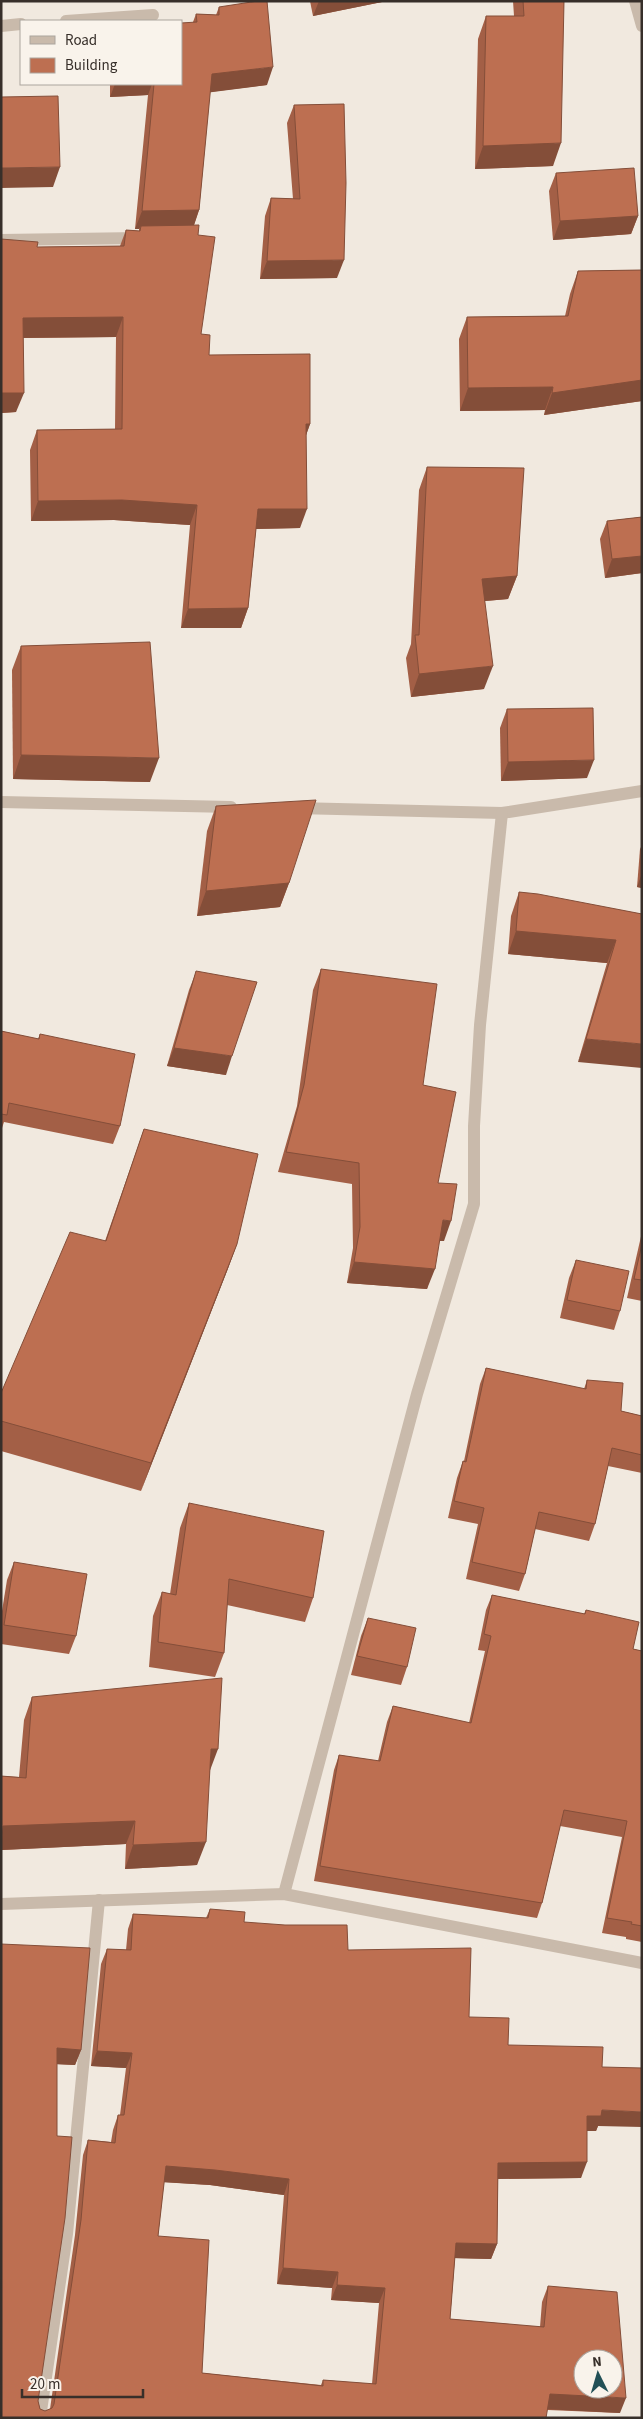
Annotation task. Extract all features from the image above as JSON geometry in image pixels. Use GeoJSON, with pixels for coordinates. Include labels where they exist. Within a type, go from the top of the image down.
{"type":"FeatureCollection","features":[{"type":"Feature","properties":{"kind":"street"},"geometry":{"type":"LineString","coordinates":[[635,1],[641,21]]}},
{"type":"Feature","properties":{"kind":"street"},"geometry":{"type":"LineString","coordinates":[[83,20],[153,16]]}},
{"type":"Feature","properties":{"kind":"street"},"geometry":{"type":"LineString","coordinates":[[1,26],[20,24]]}},
{"type":"Feature","properties":{"kind":"street"},"geometry":{"type":"LineString","coordinates":[[1,240],[156,237]]}},
{"type":"Feature","properties":{"kind":"street"},"geometry":{"type":"LineString","coordinates":[[288,808],[502,813],[642,791]]}},
{"type":"Feature","properties":{"kind":"street"},"geometry":{"type":"LineString","coordinates":[[1,802],[249,808]]}},
{"type":"Feature","properties":{"kind":"street"},"geometry":{"type":"LineString","coordinates":[[284,1894],[415,1403],[474,1204],[474,1126],[480,1025],[502,813]]}},
{"type":"Feature","properties":{"kind":"street"},"geometry":{"type":"LineString","coordinates":[[1,1904],[284,1894],[642,1963]]}},
{"type":"Feature","properties":{"kind":"street"},"geometry":{"type":"LineString","coordinates":[[40,2418],[67,2234],[100,1900]]}},
{"type":"Feature","properties":{"kind":"building"},"geometry":{"type":"Polygon","coordinates":[[[267,1],[273,67],[212,74],[199,210],[142,211],[154,85],[182,85],[182,23],[197,22],[196,14],[219,15],[219,7],[267,1]]]}},
{"type":"Feature","properties":{"kind":"building"},"geometry":{"type":"Polygon","coordinates":[[[523,1],[564,1],[561,143],[483,146],[486,16],[524,16],[523,1]]]}},
{"type":"Feature","properties":{"kind":"building"},"geometry":{"type":"Polygon","coordinates":[[[58,96],[60,167],[1,168],[1,97],[58,96]]]}},
{"type":"Feature","properties":{"kind":"building"},"geometry":{"type":"Polygon","coordinates":[[[344,104],[346,183],[344,260],[267,261],[271,198],[300,199],[294,105],[344,104]]]}},
{"type":"Feature","properties":{"kind":"building"},"geometry":{"type":"Polygon","coordinates":[[[634,168],[638,216],[560,221],[556,173],[634,168]]]}},
{"type":"Feature","properties":{"kind":"building"},"geometry":{"type":"Polygon","coordinates":[[[199,225],[198,235],[215,237],[201,334],[210,335],[209,355],[310,354],[310,424],[306,424],[307,509],[258,509],[248,608],[188,609],[197,505],[122,500],[38,501],[37,430],[122,429],[123,317],[23,318],[24,393],[1,393],[1,239],[38,242],[37,247],[124,246],[126,230],[140,231],[141,226],[199,225]]]}},
{"type":"Feature","properties":{"kind":"building"},"geometry":{"type":"Polygon","coordinates":[[[642,270],[642,380],[552,393],[553,387],[468,388],[467,317],[568,316],[578,271],[642,270]]]}},
{"type":"Feature","properties":{"kind":"building"},"geometry":{"type":"Polygon","coordinates":[[[427,467],[524,468],[517,576],[482,579],[493,666],[419,674],[415,635],[419,635],[427,467]]]}},
{"type":"Feature","properties":{"kind":"building"},"geometry":{"type":"Polygon","coordinates":[[[642,517],[642,556],[612,559],[607,521],[642,517]]]}},
{"type":"Feature","properties":{"kind":"building"},"geometry":{"type":"Polygon","coordinates":[[[150,642],[159,758],[21,755],[21,646],[150,642]]]}},
{"type":"Feature","properties":{"kind":"building"},"geometry":{"type":"Polygon","coordinates":[[[593,708],[594,760],[508,762],[507,709],[593,708]]]}},
{"type":"Feature","properties":{"kind":"building"},"geometry":{"type":"Polygon","coordinates":[[[316,800],[289,883],[206,891],[216,806],[316,800]]]}},
{"type":"Feature","properties":{"kind":"building"},"geometry":{"type":"Polygon","coordinates":[[[519,892],[642,914],[642,1044],[586,1039],[616,940],[516,931],[519,892]]]}},
{"type":"Feature","properties":{"kind":"building"},"geometry":{"type":"Polygon","coordinates":[[[321,969],[437,984],[423,1085],[456,1092],[438,1183],[457,1184],[451,1221],[443,1220],[435,1269],[354,1262],[360,1227],[359,1163],[286,1152],[304,1085],[321,969]]]}},
{"type":"Feature","properties":{"kind":"building"},"geometry":{"type":"Polygon","coordinates":[[[196,971],[257,982],[232,1056],[174,1048],[196,971]]]}},
{"type":"Feature","properties":{"kind":"building"},"geometry":{"type":"Polygon","coordinates":[[[1,1031],[39,1039],[40,1034],[135,1054],[120,1126],[9,1103],[7,1115],[1,1114],[1,1031]]]}},
{"type":"Feature","properties":{"kind":"building"},"geometry":{"type":"Polygon","coordinates":[[[144,1129],[258,1154],[237,1244],[151,1463],[1,1421],[1,1393],[70,1232],[106,1241],[144,1129]]]}},
{"type":"Feature","properties":{"kind":"building"},"geometry":{"type":"Polygon","coordinates":[[[642,1244],[642,1280],[634,1279],[642,1244]]]}},
{"type":"Feature","properties":{"kind":"building"},"geometry":{"type":"Polygon","coordinates":[[[576,1260],[629,1271],[620,1311],[567,1300],[576,1260]]]}},
{"type":"Feature","properties":{"kind":"building"},"geometry":{"type":"Polygon","coordinates":[[[486,1368],[586,1389],[587,1380],[623,1383],[621,1411],[642,1416],[642,1455],[612,1448],[595,1524],[539,1512],[525,1574],[472,1562],[484,1508],[454,1501],[463,1461],[466,1462],[486,1368]]]}},
{"type":"Feature","properties":{"kind":"building"},"geometry":{"type":"Polygon","coordinates":[[[189,1503],[324,1531],[313,1598],[229,1579],[224,1653],[158,1642],[162,1592],[176,1595],[189,1503]]]}},
{"type":"Feature","properties":{"kind":"building"},"geometry":{"type":"Polygon","coordinates":[[[14,1562],[87,1574],[76,1636],[4,1625],[14,1562]]]}},
{"type":"Feature","properties":{"kind":"building"},"geometry":{"type":"Polygon","coordinates":[[[492,1595],[585,1614],[586,1610],[639,1622],[633,1649],[642,1651],[642,1926],[631,1924],[632,1922],[607,1918],[627,1821],[564,1810],[542,1903],[320,1866],[339,1755],[380,1761],[393,1706],[471,1723],[491,1636],[484,1634],[492,1595]]]}},
{"type":"Feature","properties":{"kind":"building"},"geometry":{"type":"Polygon","coordinates":[[[368,1618],[416,1628],[407,1667],[357,1656],[368,1618]]]}},
{"type":"Feature","properties":{"kind":"building"},"geometry":{"type":"Polygon","coordinates":[[[222,1678],[218,1749],[211,1749],[206,1842],[133,1845],[135,1821],[3,1826],[1,1852],[1,1776],[26,1778],[32,1697],[222,1678]]]}},
{"type":"Feature","properties":{"kind":"building"},"geometry":{"type":"Polygon","coordinates":[[[210,1909],[245,1912],[244,1922],[285,1925],[347,1925],[348,1950],[471,1948],[469,2017],[509,2018],[508,2045],[603,2047],[602,2067],[642,2068],[642,2112],[602,2110],[601,2116],[587,2116],[587,2162],[498,2163],[497,2244],[456,2243],[450,2319],[544,2327],[548,2286],[617,2292],[622,2349],[573,2349],[573,2395],[550,2394],[546,2418],[1,2418],[1,1944],[90,1948],[81,2050],[57,2048],[57,2136],[72,2137],[65,2218],[38,2401],[40,2409],[45,2411],[52,2408],[54,2404],[81,2220],[88,2140],[115,2143],[118,2115],[124,2115],[132,2053],[97,2051],[107,1949],[131,1950],[133,1914],[208,1918],[210,1909]],[[166,2166],[158,2236],[209,2240],[202,2373],[323,2386],[323,2380],[376,2384],[385,2288],[337,2285],[338,2272],[283,2268],[289,2179],[166,2166]]]}},
{"type":"Feature","properties":{"kind":"building"},"geometry":{"type":"Polygon","coordinates":[[[623,2363],[626,2398],[623,2398],[623,2363]]]}}]}
